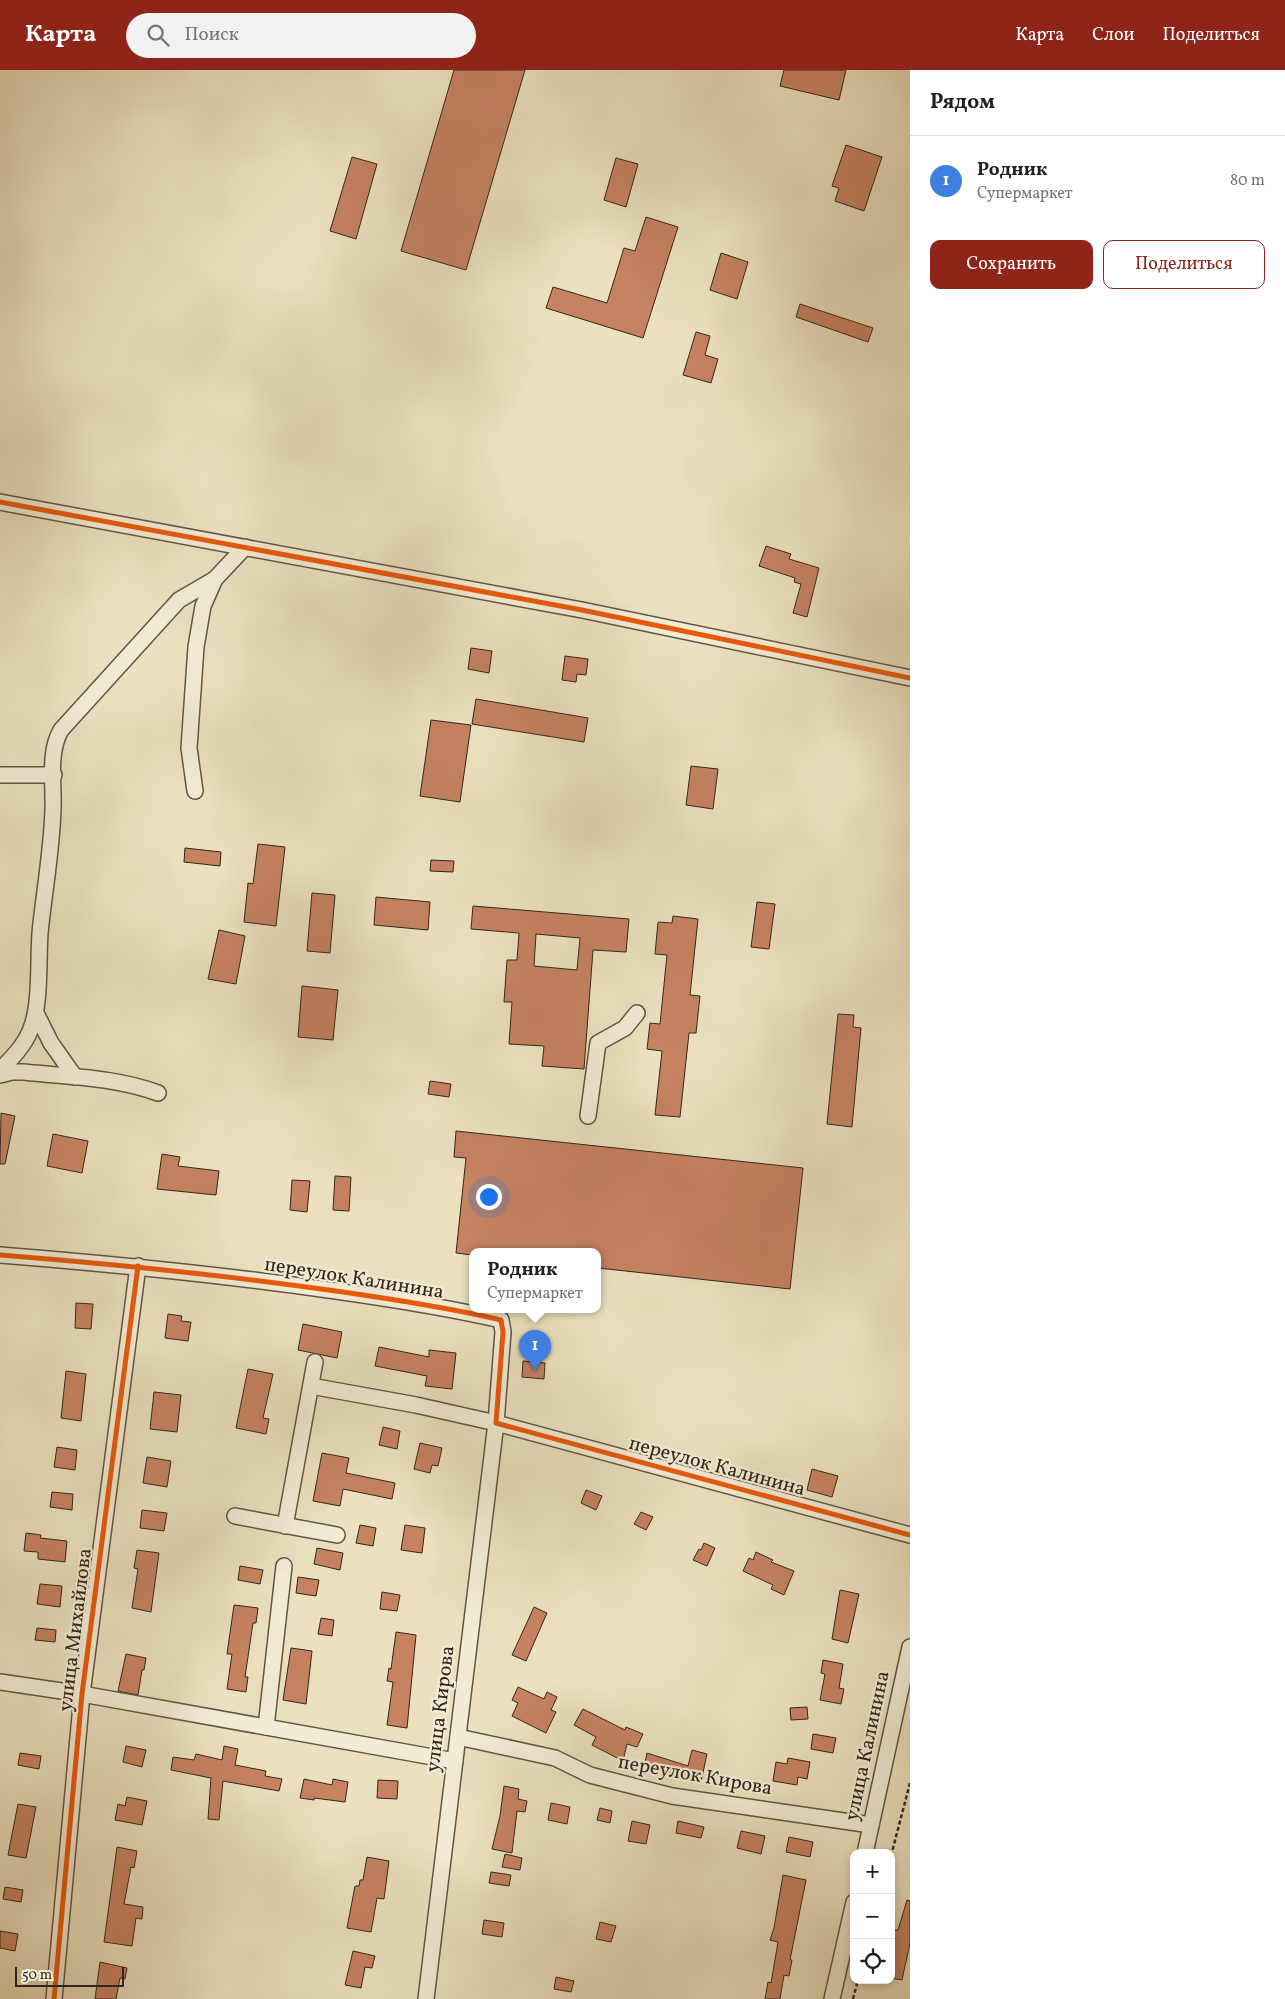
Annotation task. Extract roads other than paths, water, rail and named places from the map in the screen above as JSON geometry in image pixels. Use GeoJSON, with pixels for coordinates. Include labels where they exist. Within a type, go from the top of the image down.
{"type":"FeatureCollection","features":[{"type":"Feature","properties":{"kind":"street"},"geometry":{"type":"LineString","coordinates":[[0,502],[582,610],[910,678]]}},
{"type":"Feature","properties":{"kind":"street"},"geometry":{"type":"LineString","coordinates":[[0,1070],[31,1031],[36,1013],[40,934],[52,829],[56,739],[61,730],[179,600],[215,579],[245,547]]}},
{"type":"Feature","properties":{"kind":"street"},"geometry":{"type":"LineString","coordinates":[[195,791],[189,748],[196,647],[203,606],[215,579]]}},
{"type":"Feature","properties":{"kind":"street"},"geometry":{"type":"LineString","coordinates":[[0,776],[54,775]]}},
{"type":"Feature","properties":{"kind":"street"},"geometry":{"type":"LineString","coordinates":[[36,1013],[51,1042],[75,1077]]}},
{"type":"Feature","properties":{"kind":"street"},"geometry":{"type":"LineString","coordinates":[[588,1116],[598,1043],[625,1028],[637,1013]]}},
{"type":"Feature","properties":{"kind":"street"},"geometry":{"type":"LineString","coordinates":[[0,1075],[24,1072],[115,1081],[136,1085],[158,1093]]}},
{"type":"Feature","properties":{"kind":"street","name":"переулок Калинина"},"geometry":{"type":"LineString","coordinates":[[0,1255],[138,1266],[245,1278],[469,1313]]}},
{"type":"Feature","properties":{"kind":"street","name":"улица Михайлова"},"geometry":{"type":"LineString","coordinates":[[54,1999],[82,1694],[138,1266]]}},
{"type":"Feature","properties":{"kind":"street","name":"переулок Калинина"},"geometry":{"type":"LineString","coordinates":[[470,1313],[501,1320],[503,1332],[496,1423],[910,1535]]}},
{"type":"Feature","properties":{"kind":"street"},"geometry":{"type":"LineString","coordinates":[[285,1526],[315,1362]]}},
{"type":"Feature","properties":{"kind":"street"},"geometry":{"type":"LineString","coordinates":[[311,1386],[416,1405],[496,1423]]}},
{"type":"Feature","properties":{"kind":"street","name":"улица Кирова"},"geometry":{"type":"LineString","coordinates":[[426,1999],[496,1423]]}},
{"type":"Feature","properties":{"kind":"street"},"geometry":{"type":"LineString","coordinates":[[234,1516],[337,1535]]}},
{"type":"Feature","properties":{"kind":"street"},"geometry":{"type":"LineString","coordinates":[[266,1727],[284,1566]]}},
{"type":"Feature","properties":{"kind":"street","name":"улица Калинина"},"geometry":{"type":"LineString","coordinates":[[866,1849],[910,1647]]}},
{"type":"Feature","properties":{"kind":"street"},"geometry":{"type":"LineString","coordinates":[[0,1682],[82,1694],[455,1761]]}},
{"type":"Feature","properties":{"kind":"street","name":"переулок Кирова"},"geometry":{"type":"LineString","coordinates":[[458,1737],[555,1758],[590,1775],[672,1796],[871,1825]]}},
{"type":"Feature","properties":{"kind":"street"},"geometry":{"type":"LineString","coordinates":[[832,1999],[850,1920]]}},
{"type":"Feature","properties":{"kind":"place","name":"Родник"},"geometry":{"type":"Point","coordinates":[535,1371]}}]}
